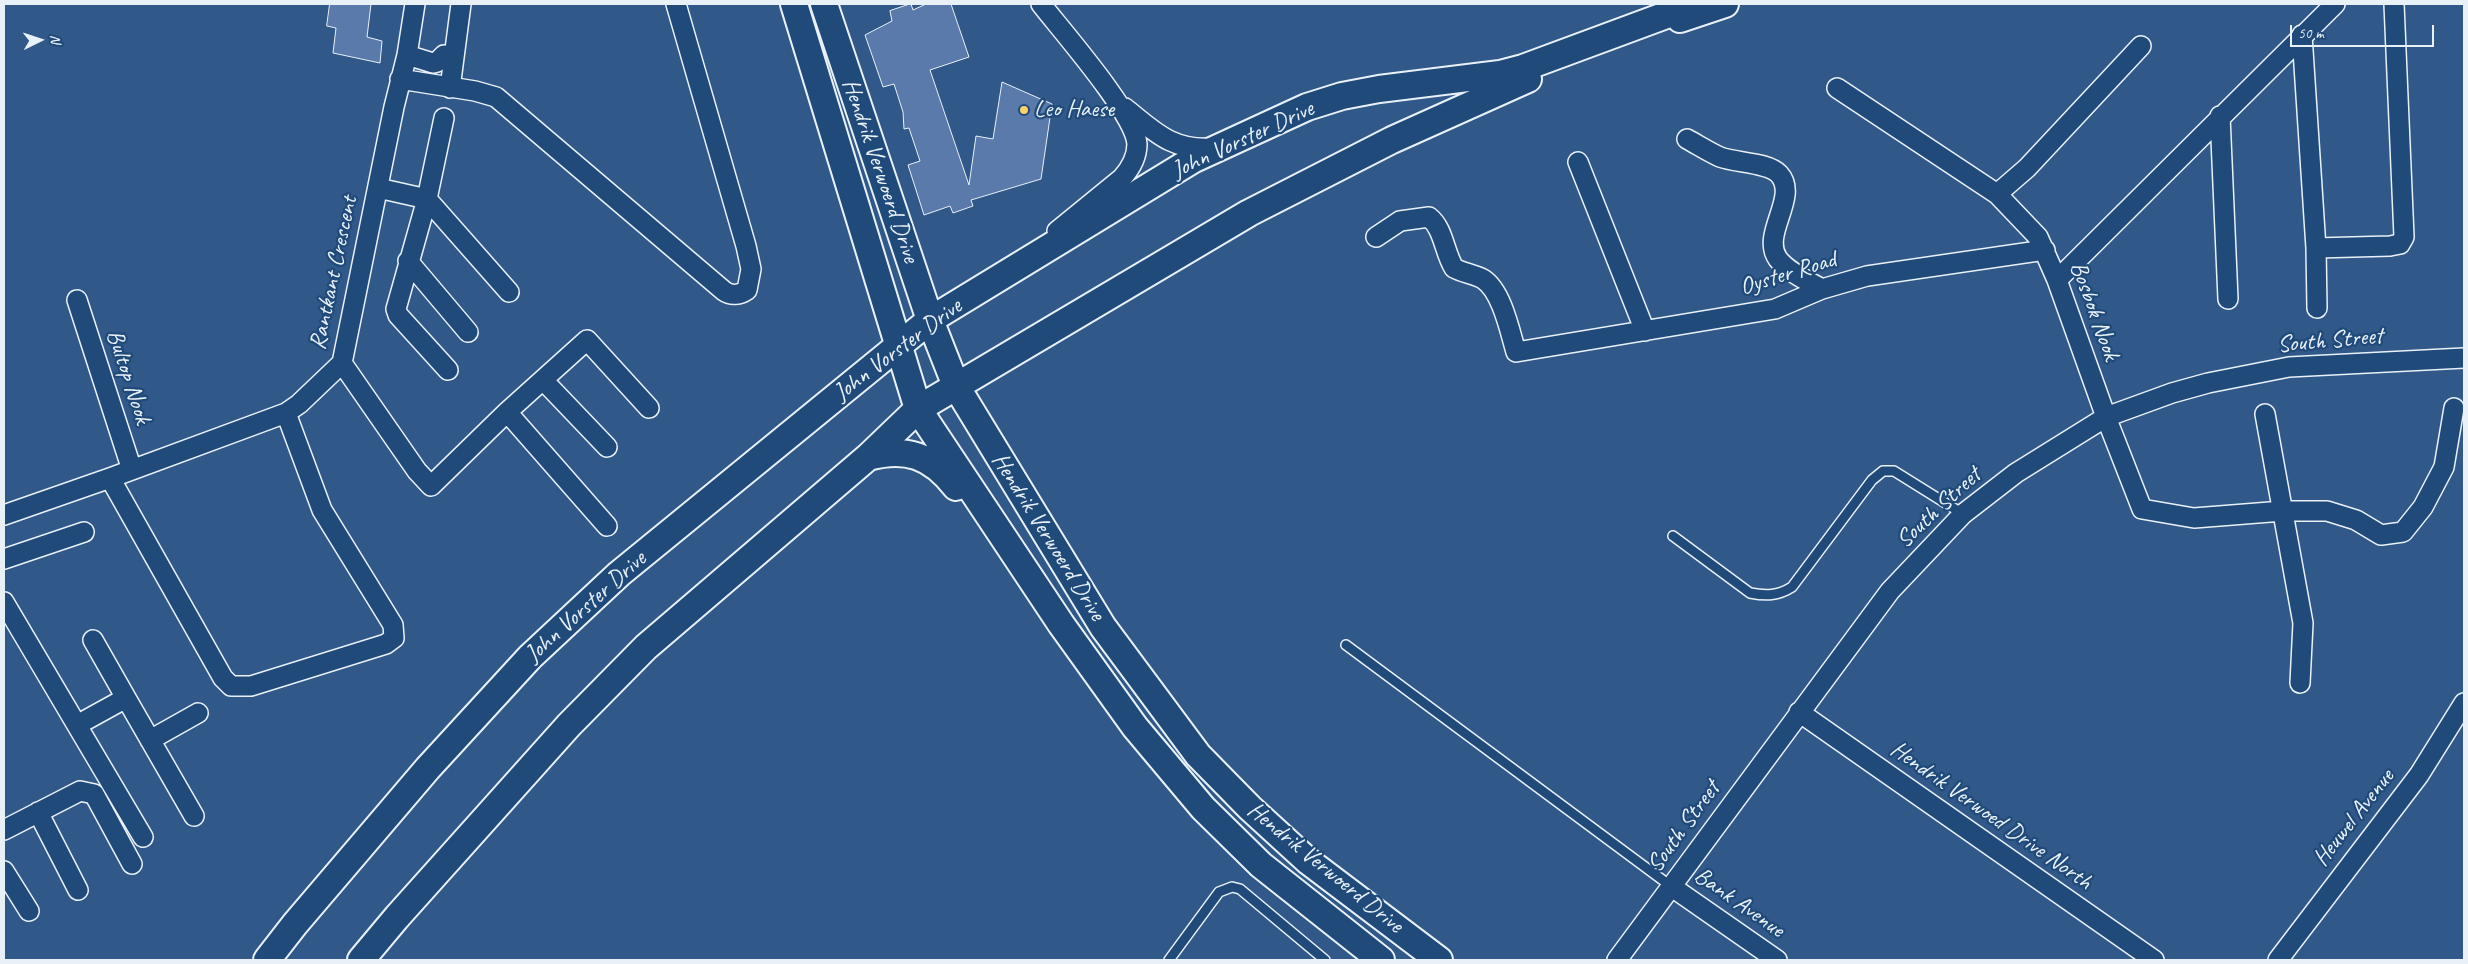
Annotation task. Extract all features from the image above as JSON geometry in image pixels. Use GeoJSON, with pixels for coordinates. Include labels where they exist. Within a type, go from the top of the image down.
{"type":"FeatureCollection","features":[{"type":"Feature","properties":{"kind":"main road","name":"Hendrik Verwoerd Drive"},"geometry":{"type":"LineString","coordinates":[[794,4],[918,409],[1061,624],[1135,728],[1203,808],[1261,865],[1381,960]]}},
{"type":"Feature","properties":{"kind":"main road","name":"Hendrik Verwoerd Drive"},"geometry":{"type":"LineString","coordinates":[[824,4],[930,320],[956,386],[1103,627],[1198,755],[1250,808],[1308,861],[1439,960]]}},
{"type":"Feature","properties":{"kind":"main road","name":"John Vorster Drive"},"geometry":{"type":"LineString","coordinates":[[267,960],[301,916],[428,768],[530,657],[619,574],[930,320],[1213,148],[1307,107],[1334,98],[1379,89],[1500,74],[1523,68],[1696,4]]}},
{"type":"Feature","properties":{"kind":"main road"},"geometry":{"type":"LineString","coordinates":[[361,960],[403,910],[569,725],[646,647],[868,457],[918,409],[1249,213],[1392,140],[1523,80],[1725,4]]}},
{"type":"Feature","properties":{"kind":"main road"},"geometry":{"type":"LineString","coordinates":[[868,457],[896,452],[924,458],[935,464],[948,476],[1061,624]]}},
{"type":"Feature","properties":{"kind":"street","name":"Rantkant Crescent"},"geometry":{"type":"LineString","coordinates":[[4,515],[286,413],[299,404],[342,363],[400,79],[407,55],[415,4]]}},
{"type":"Feature","properties":{"kind":"street"},"geometry":{"type":"LineString","coordinates":[[450,88],[461,4]]}},
{"type":"Feature","properties":{"kind":"street"},"geometry":{"type":"LineString","coordinates":[[400,79],[475,91],[496,97],[724,292],[742,294],[747,290],[751,269],[746,246],[676,4]]}},
{"type":"Feature","properties":{"kind":"street"},"geometry":{"type":"LineString","coordinates":[[998,279],[1122,178],[1130,169],[1135,155],[1136,138],[1130,122],[1117,101],[1041,4]]}},
{"type":"Feature","properties":{"kind":"street"},"geometry":{"type":"LineString","coordinates":[[2057,280],[2220,116],[2335,4]]}},
{"type":"Feature","properties":{"kind":"street"},"geometry":{"type":"LineString","coordinates":[[2316,248],[2390,246],[2400,244],[2404,238],[2394,4]]}},
{"type":"Feature","properties":{"kind":"street"},"geometry":{"type":"LineString","coordinates":[[2302,35],[2316,248],[2317,308]]}},
{"type":"Feature","properties":{"kind":"street"},"geometry":{"type":"LineString","coordinates":[[1998,194],[2027,168],[2141,46]]}},
{"type":"Feature","properties":{"kind":"street"},"geometry":{"type":"LineString","coordinates":[[407,55],[433,63],[437,62],[444,55],[454,57]]}},
{"type":"Feature","properties":{"kind":"street","name":"Bosbok Nook"},"geometry":{"type":"LineString","coordinates":[[1837,88],[1998,194],[2028,226],[2045,250],[2142,509],[2194,518],[2284,511]]}},
{"type":"Feature","properties":{"kind":"street"},"geometry":{"type":"LineString","coordinates":[[1117,101],[1163,139],[1174,144],[1196,149],[1213,148]]}},
{"type":"Feature","properties":{"kind":"street"},"geometry":{"type":"LineString","coordinates":[[2220,116],[2228,299]]}},
{"type":"Feature","properties":{"kind":"street"},"geometry":{"type":"LineString","coordinates":[[444,118],[427,199],[396,309],[398,315],[448,370]]}},
{"type":"Feature","properties":{"kind":"street"},"geometry":{"type":"LineString","coordinates":[[1687,139],[1722,158],[1760,166],[1775,171],[1780,176],[1784,188],[1774,240],[1776,254],[1786,266],[1822,290]]}},
{"type":"Feature","properties":{"kind":"street"},"geometry":{"type":"LineString","coordinates":[[1578,162],[1645,331]]}},
{"type":"Feature","properties":{"kind":"street"},"geometry":{"type":"LineString","coordinates":[[378,188],[427,199],[509,292]]}},
{"type":"Feature","properties":{"kind":"street","name":"Oyster Road"},"geometry":{"type":"LineString","coordinates":[[1376,237],[1400,221],[1429,217],[1436,223],[1444,248],[1454,268],[1484,280],[1494,290],[1508,322],[1516,352],[1774,309],[1822,290],[1867,276],[2045,250]]}},
{"type":"Feature","properties":{"kind":"street"},"geometry":{"type":"LineString","coordinates":[[408,261],[468,332]]}},
{"type":"Feature","properties":{"kind":"street","name":"Bultop Nook"},"geometry":{"type":"LineString","coordinates":[[77,300],[132,470]]}},
{"type":"Feature","properties":{"kind":"street"},"geometry":{"type":"LineString","coordinates":[[342,363],[417,471],[431,486],[507,412],[587,340],[649,408]]}},
{"type":"Feature","properties":{"kind":"street","name":"South Street"},"geometry":{"type":"LineString","coordinates":[[1617,960],[1890,591],[1963,514],[2016,473],[2106,417],[2172,393],[2208,383],[2281,369],[2344,363],[2464,358]]}},
{"type":"Feature","properties":{"kind":"street"},"geometry":{"type":"LineString","coordinates":[[543,380],[607,447]]}},
{"type":"Feature","properties":{"kind":"street"},"geometry":{"type":"LineString","coordinates":[[2284,511],[2327,511],[2356,520],[2381,535],[2403,532],[2423,508],[2444,467],[2454,408]]}},
{"type":"Feature","properties":{"kind":"street"},"geometry":{"type":"LineString","coordinates":[[507,412],[607,526]]}},
{"type":"Feature","properties":{"kind":"street"},"geometry":{"type":"LineString","coordinates":[[110,478],[224,678],[231,686],[252,686],[386,644],[394,638],[393,625],[322,510],[286,413]]}},
{"type":"Feature","properties":{"kind":"street"},"geometry":{"type":"LineString","coordinates":[[2265,414],[2303,623],[2300,683]]}},
{"type":"Feature","properties":{"kind":"street"},"geometry":{"type":"LineString","coordinates":[[4,559],[84,532]]}},
{"type":"Feature","properties":{"kind":"street"},"geometry":{"type":"LineString","coordinates":[[4,602],[143,837]]}},
{"type":"Feature","properties":{"kind":"street"},"geometry":{"type":"LineString","coordinates":[[93,640],[194,816]]}},
{"type":"Feature","properties":{"kind":"street"},"geometry":{"type":"LineString","coordinates":[[76,725],[126,698]]}},
{"type":"Feature","properties":{"kind":"street","name":"Heuwel Avenue"},"geometry":{"type":"LineString","coordinates":[[2278,960],[2419,775],[2464,702]]}},
{"type":"Feature","properties":{"kind":"street","name":"Hendrik Verwoed Drive North"},"geometry":{"type":"LineString","coordinates":[[1799,712],[2154,960]]}},
{"type":"Feature","properties":{"kind":"street"},"geometry":{"type":"LineString","coordinates":[[150,740],[198,713]]}},
{"type":"Feature","properties":{"kind":"street"},"geometry":{"type":"LineString","coordinates":[[4,830],[80,790],[94,794],[132,864]]}},
{"type":"Feature","properties":{"kind":"street"},"geometry":{"type":"LineString","coordinates":[[38,812],[78,890]]}},
{"type":"Feature","properties":{"kind":"street"},"geometry":{"type":"LineString","coordinates":[[4,871],[29,911]]}},
{"type":"Feature","properties":{"kind":"street","name":"Bank Avenue"},"geometry":{"type":"LineString","coordinates":[[1672,887],[1777,960]]}},
{"type":"Feature","properties":{"kind":"lane"},"geometry":{"type":"LineString","coordinates":[[1673,536],[1750,593],[1764,596],[1781,594],[1792,587],[1872,480],[1883,471],[1894,471],[1963,514]]}},
{"type":"Feature","properties":{"kind":"lane"},"geometry":{"type":"LineString","coordinates":[[1346,645],[1672,887]]}},
{"type":"Feature","properties":{"kind":"lane"},"geometry":{"type":"LineString","coordinates":[[1169,960],[1219,892],[1232,887],[1240,889],[1325,960]]}},
{"type":"Feature","properties":{"kind":"building"},"geometry":{"type":"Polygon","coordinates":[[[330,4],[371,4],[367,37],[382,41],[380,63],[333,53],[336,28],[327,26],[330,4]]]}},
{"type":"Feature","properties":{"kind":"building","name":"Leo Haese"},"geometry":{"type":"Polygon","coordinates":[[[911,4],[913,10],[926,4],[951,4],[969,57],[930,70],[969,185],[976,136],[993,139],[1002,82],[1052,104],[1041,179],[971,200],[973,206],[953,213],[950,206],[924,215],[908,165],[920,161],[909,128],[904,129],[903,112],[894,84],[883,87],[865,35],[892,21],[890,11],[911,4]]]}},
{"type":"Feature","properties":{"kind":"place","name":"Leo Haese"},"geometry":{"type":"Point","coordinates":[1024,110]}}]}
